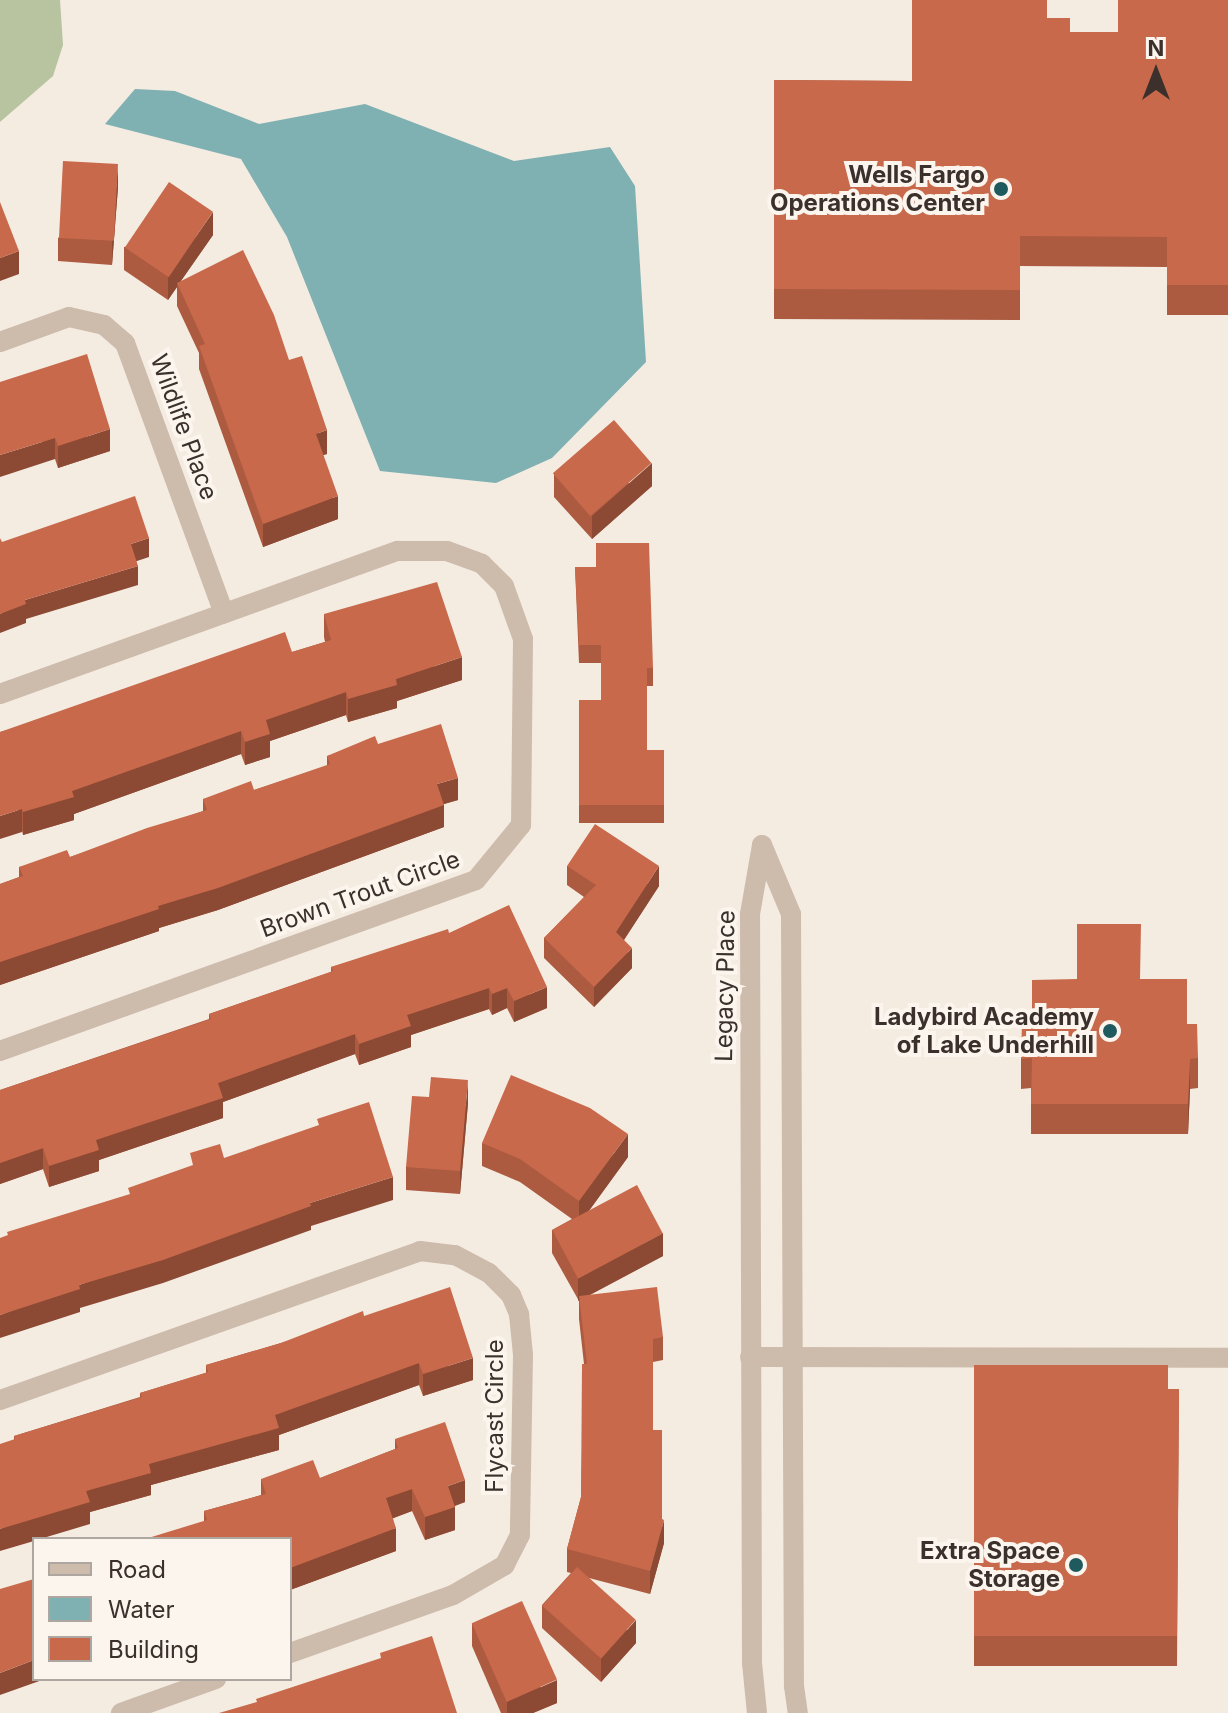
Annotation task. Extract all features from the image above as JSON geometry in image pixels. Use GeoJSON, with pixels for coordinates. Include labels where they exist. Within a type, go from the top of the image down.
{"type":"FeatureCollection","features":[{"type":"Feature","properties":{"kind":"street","name":"Wildlife Place"},"geometry":{"type":"LineString","coordinates":[[0,342],[69,317],[104,325],[125,343],[224,613]]}},
{"type":"Feature","properties":{"kind":"street","name":"Brown Trout Circle"},"geometry":{"type":"LineString","coordinates":[[0,694],[398,551],[447,551],[482,564],[504,586],[523,639],[521,825],[476,880],[0,1051]]}},
{"type":"Feature","properties":{"kind":"street","name":"Legacy Place"},"geometry":{"type":"LineString","coordinates":[[757,1713],[752,1663],[750,914],[762,845],[791,914],[794,1686],[798,1713]]}},
{"type":"Feature","properties":{"kind":"street","name":"Flycast Circle"},"geometry":{"type":"LineString","coordinates":[[0,1400],[420,1251],[455,1255],[489,1273],[515,1304],[523,1355],[520,1535],[505,1565],[453,1595],[292,1652]]}},
{"type":"Feature","properties":{"kind":"street"},"geometry":{"type":"LineString","coordinates":[[750,1357],[1228,1358]]}},
{"type":"Feature","properties":{"kind":"street"},"geometry":{"type":"LineString","coordinates":[[121,1713],[210,1681]]}},
{"type":"Feature","properties":{"kind":"green space"},"geometry":{"type":"Polygon","coordinates":[[[0,0],[60,0],[63,45],[53,76],[0,122],[0,0]]]}},
{"type":"Feature","properties":{"kind":"water"},"geometry":{"type":"Polygon","coordinates":[[[135,89],[175,91],[259,124],[365,104],[514,161],[610,147],[635,186],[646,362],[552,458],[496,483],[380,471],[287,237],[241,159],[105,124],[135,89]]]}},
{"type":"Feature","properties":{"kind":"building","name":"Wells Fargo Operations Center"},"geometry":{"type":"Polygon","coordinates":[[[912,0],[1047,0],[1047,18],[1070,18],[1070,32],[1118,32],[1118,0],[1228,0],[1228,285],[1167,285],[1167,237],[1020,236],[1020,290],[774,289],[774,80],[912,81],[912,0]]]}},
{"type":"Feature","properties":{"kind":"building"},"geometry":{"type":"Polygon","coordinates":[[[63,161],[118,164],[114,241],[59,238],[63,161]]]}},
{"type":"Feature","properties":{"kind":"building"},"geometry":{"type":"Polygon","coordinates":[[[169,182],[213,212],[169,277],[125,247],[169,182]]]}},
{"type":"Feature","properties":{"kind":"building"},"geometry":{"type":"Polygon","coordinates":[[[0,202],[19,251],[0,258],[0,202]]]}},
{"type":"Feature","properties":{"kind":"building"},"geometry":{"type":"Polygon","coordinates":[[[243,250],[274,315],[289,360],[302,356],[327,430],[316,434],[338,496],[263,524],[199,346],[205,344],[177,283],[243,250]]]}},
{"type":"Feature","properties":{"kind":"building"},"geometry":{"type":"Polygon","coordinates":[[[87,354],[110,429],[58,446],[55,438],[0,455],[0,382],[87,354]]]}},
{"type":"Feature","properties":{"kind":"building"},"geometry":{"type":"Polygon","coordinates":[[[614,420],[651,463],[590,516],[553,473],[614,420]]]}},
{"type":"Feature","properties":{"kind":"building"},"geometry":{"type":"Polygon","coordinates":[[[135,496],[149,538],[131,544],[138,566],[25,600],[26,604],[0,614],[0,538],[2,542],[135,496]]]}},
{"type":"Feature","properties":{"kind":"building"},"geometry":{"type":"Polygon","coordinates":[[[596,543],[649,543],[653,668],[647,668],[647,750],[664,750],[664,805],[579,805],[579,700],[601,700],[601,645],[579,645],[575,567],[596,567],[596,543]]]}},
{"type":"Feature","properties":{"kind":"building"},"geometry":{"type":"Polygon","coordinates":[[[437,582],[462,657],[396,679],[397,685],[348,699],[346,692],[266,720],[270,734],[245,742],[241,731],[72,791],[74,797],[0,816],[0,732],[285,632],[292,652],[331,640],[324,614],[437,582]]]}},
{"type":"Feature","properties":{"kind":"building"},"geometry":{"type":"Polygon","coordinates":[[[441,724],[458,778],[437,784],[444,805],[218,888],[158,906],[159,909],[0,962],[0,884],[23,876],[19,867],[67,850],[70,857],[147,828],[207,810],[203,799],[251,781],[254,790],[330,764],[327,756],[375,736],[378,744],[441,724]]]}},
{"type":"Feature","properties":{"kind":"building"},"geometry":{"type":"Polygon","coordinates":[[[595,824],[659,866],[616,932],[632,948],[594,987],[544,938],[596,885],[567,866],[595,824]]]}},
{"type":"Feature","properties":{"kind":"building"},"geometry":{"type":"Polygon","coordinates":[[[509,905],[547,987],[514,1001],[507,988],[492,994],[489,988],[407,1015],[411,1026],[359,1044],[355,1034],[218,1083],[223,1098],[96,1140],[99,1150],[49,1166],[43,1148],[0,1163],[0,1090],[211,1019],[209,1014],[333,971],[331,967],[448,929],[449,933],[509,905]]]}},
{"type":"Feature","properties":{"kind":"building","name":"Ladybird Academy of Lake Underhill"},"geometry":{"type":"Polygon","coordinates":[[[1077,924],[1141,924],[1140,979],[1187,979],[1187,1024],[1197,1024],[1198,1058],[1190,1059],[1188,1104],[1031,1104],[1032,1058],[1021,1059],[1022,1023],[1032,1023],[1032,980],[1077,979],[1077,924]]]}},
{"type":"Feature","properties":{"kind":"building"},"geometry":{"type":"Polygon","coordinates":[[[511,1075],[590,1108],[628,1134],[579,1201],[520,1159],[482,1143],[511,1075]]]}},
{"type":"Feature","properties":{"kind":"building"},"geometry":{"type":"Polygon","coordinates":[[[431,1077],[468,1080],[460,1171],[406,1167],[412,1096],[429,1097],[431,1077]]]}},
{"type":"Feature","properties":{"kind":"building"},"geometry":{"type":"Polygon","coordinates":[[[369,1102],[393,1177],[310,1203],[311,1206],[163,1260],[79,1285],[80,1289],[0,1315],[0,1238],[8,1235],[7,1232],[130,1194],[128,1188],[193,1165],[190,1153],[220,1144],[224,1158],[319,1125],[317,1119],[369,1102]]]}},
{"type":"Feature","properties":{"kind":"building"},"geometry":{"type":"Polygon","coordinates":[[[637,1185],[663,1234],[578,1279],[552,1230],[637,1185]]]}},
{"type":"Feature","properties":{"kind":"building"},"geometry":{"type":"Polygon","coordinates":[[[450,1287],[473,1358],[423,1374],[419,1363],[275,1415],[279,1428],[149,1464],[151,1473],[86,1491],[90,1502],[0,1529],[0,1444],[15,1439],[14,1436],[142,1397],[140,1393],[208,1372],[206,1365],[281,1343],[363,1311],[364,1316],[450,1287]]]}},
{"type":"Feature","properties":{"kind":"building"},"geometry":{"type":"Polygon","coordinates":[[[657,1287],[663,1337],[653,1339],[653,1430],[662,1430],[664,1520],[650,1571],[567,1549],[581,1497],[582,1364],[587,1364],[579,1296],[657,1287]]]}},
{"type":"Feature","properties":{"kind":"building","name":"Extra Space Storage"},"geometry":{"type":"Polygon","coordinates":[[[974,1365],[1168,1365],[1168,1389],[1179,1389],[1177,1636],[974,1636],[974,1365]]]}},
{"type":"Feature","properties":{"kind":"building"},"geometry":{"type":"Polygon","coordinates":[[[445,1422],[465,1480],[448,1486],[455,1507],[425,1517],[412,1489],[386,1498],[396,1528],[292,1567],[292,1537],[152,1537],[207,1520],[204,1511],[266,1494],[261,1479],[313,1460],[320,1478],[398,1448],[395,1439],[445,1422]]]}},
{"type":"Feature","properties":{"kind":"building"},"geometry":{"type":"Polygon","coordinates":[[[577,1567],[636,1620],[601,1659],[542,1606],[577,1567]]]}},
{"type":"Feature","properties":{"kind":"building"},"geometry":{"type":"Polygon","coordinates":[[[32,1580],[32,1661],[0,1673],[0,1589],[32,1580]]]}},
{"type":"Feature","properties":{"kind":"building"},"geometry":{"type":"Polygon","coordinates":[[[522,1601],[557,1680],[507,1702],[472,1623],[522,1601]]]}},
{"type":"Feature","properties":{"kind":"building"},"geometry":{"type":"Polygon","coordinates":[[[432,1636],[457,1713],[219,1713],[381,1658],[380,1653],[432,1636]]]}},
{"type":"Feature","properties":{"kind":"place","name":"Wells Fargo Operations Center"},"geometry":{"type":"Point","coordinates":[1001,189]}},
{"type":"Feature","properties":{"kind":"place","name":"Ladybird Academy of Lake Underhill"},"geometry":{"type":"Point","coordinates":[1110,1031]}},
{"type":"Feature","properties":{"kind":"place","name":"Extra Space Storage"},"geometry":{"type":"Point","coordinates":[1076,1565]}}]}
